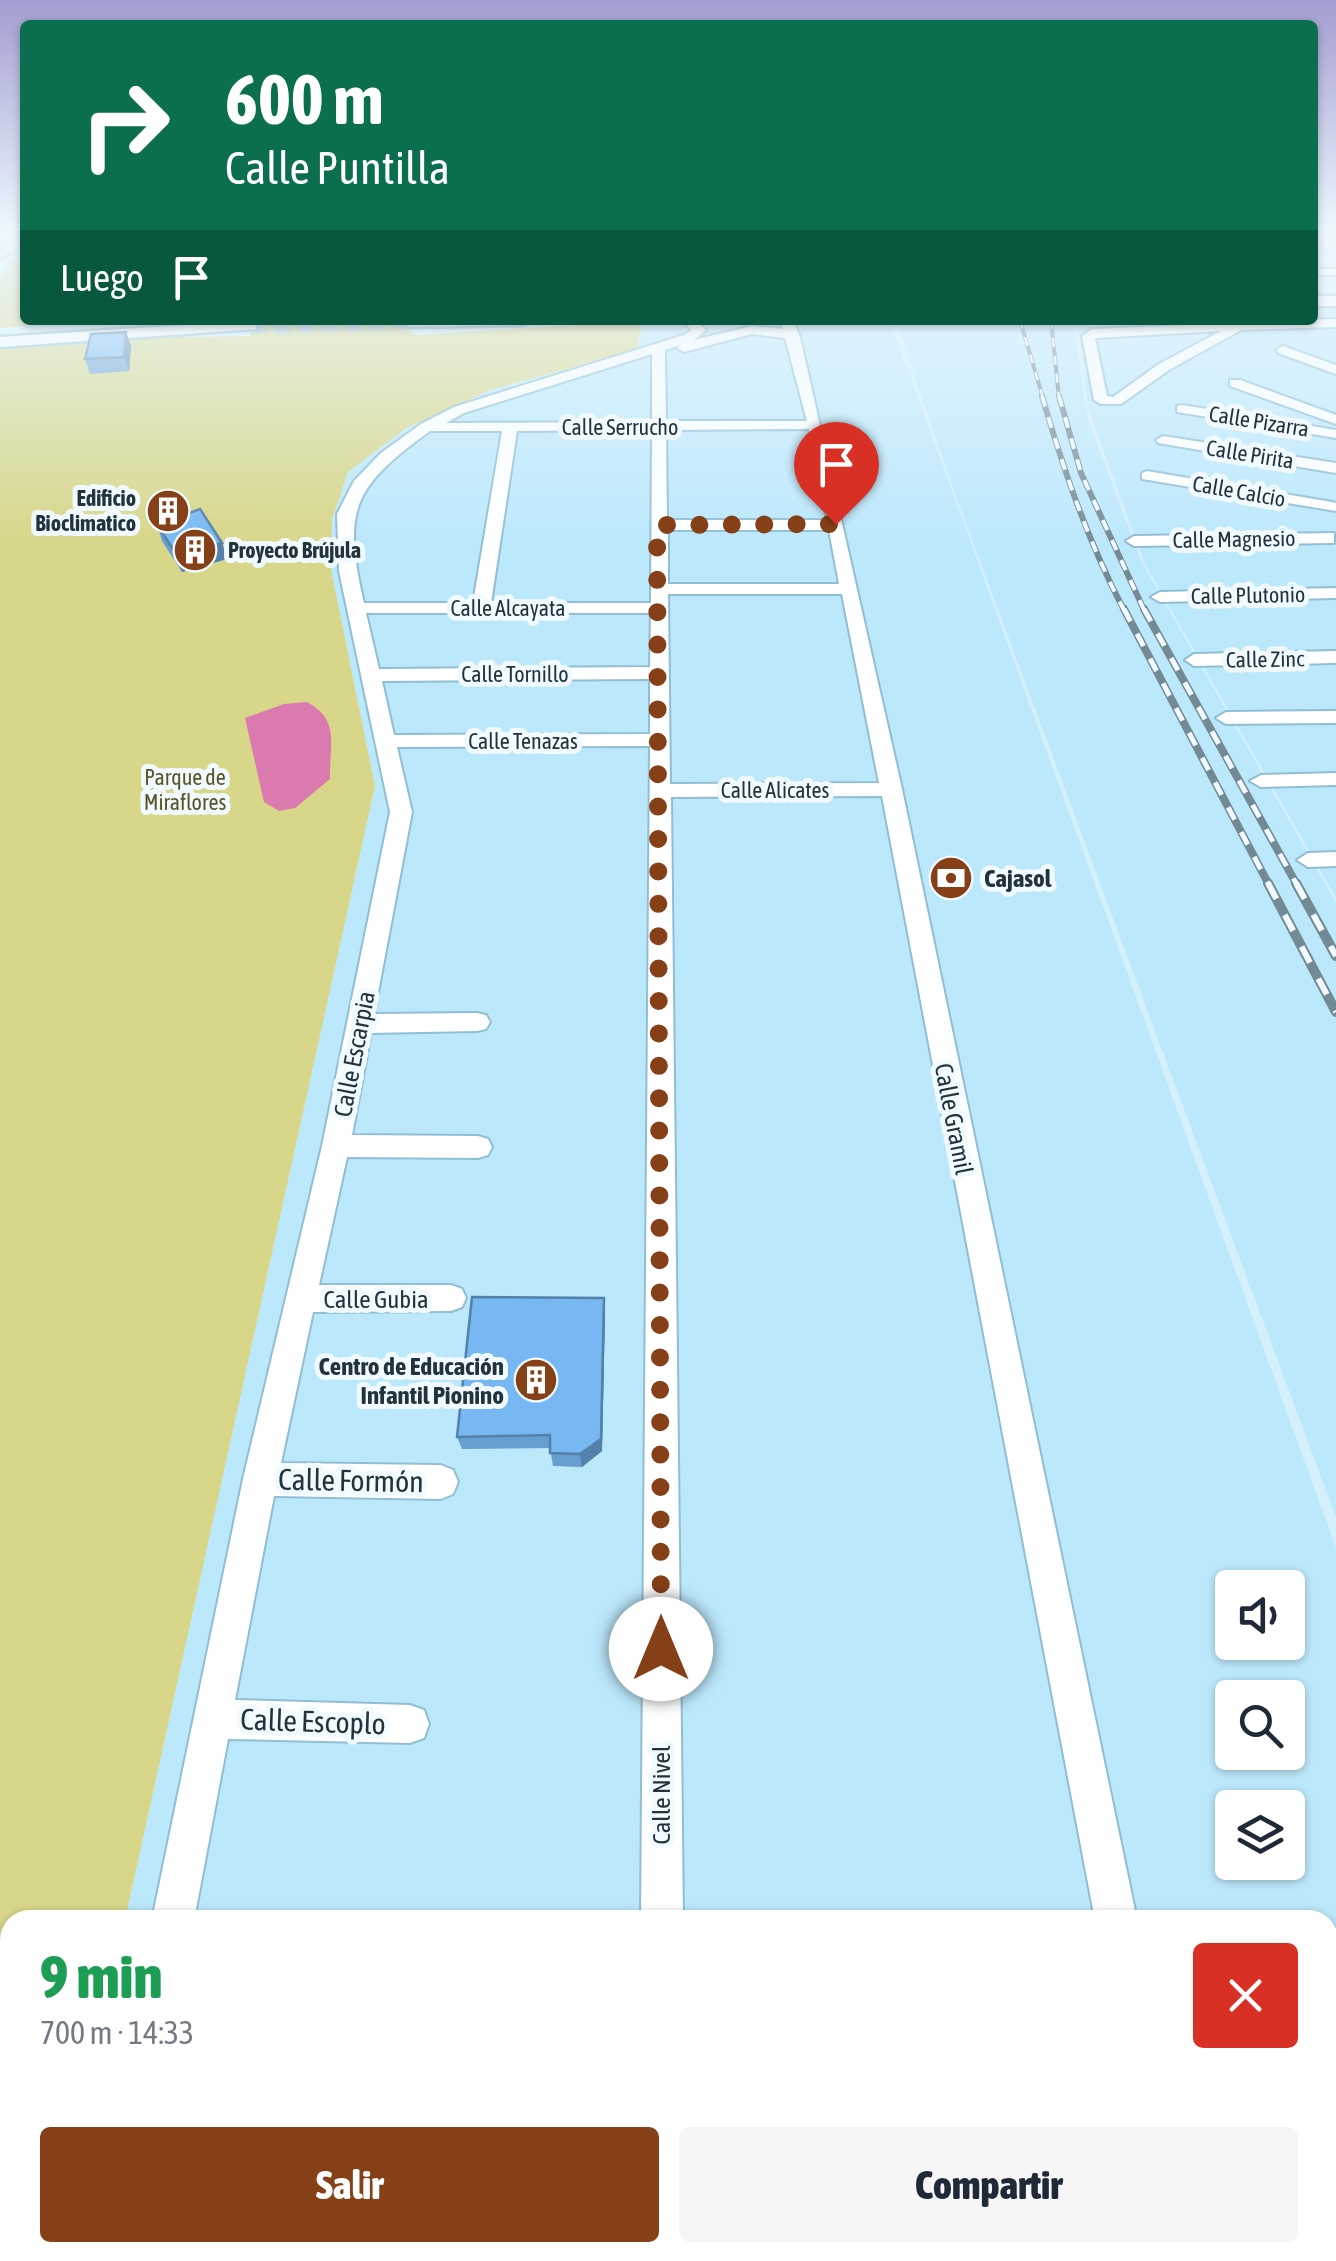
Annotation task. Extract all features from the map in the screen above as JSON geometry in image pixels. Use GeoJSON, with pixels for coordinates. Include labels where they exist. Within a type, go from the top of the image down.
{"type":"FeatureCollection","features":[{"type":"Feature","properties":{"kind":"main road"},"geometry":{"type":"LineString","coordinates":[[0,339],[39,337]]}},
{"type":"Feature","properties":{"kind":"street","name":"Calle Escarpia"},"geometry":{"type":"LineString","coordinates":[[176,1910],[260,1479],[336,1146],[401,812],[346,556],[345,514],[360,484],[386,456],[426,427],[500,395],[627,358],[658,356],[691,337]]}},
{"type":"Feature","properties":{"kind":"street"},"geometry":{"type":"LineString","coordinates":[[658,356],[720,337]]}},
{"type":"Feature","properties":{"kind":"street","name":"Calle Gramil"},"geometry":{"type":"LineString","coordinates":[[791,337],[815,425],[891,790],[1114,1910]]}},
{"type":"Feature","properties":{"kind":"street"},"geometry":{"type":"LineString","coordinates":[[1088,337],[1101,400],[1116,401],[1164,367],[1220,337]]}},
{"type":"Feature","properties":{"kind":"street"},"geometry":{"type":"LineString","coordinates":[[1283,350],[1336,370]]}},
{"type":"Feature","properties":{"kind":"street","name":"Calle Nivel"},"geometry":{"type":"LineString","coordinates":[[658,356],[662,1910]]}},
{"type":"Feature","properties":{"kind":"street"},"geometry":{"type":"LineString","coordinates":[[1235,383],[1336,420]]}},
{"type":"Feature","properties":{"kind":"street","name":"Calle Pizarra"},"geometry":{"type":"LineString","coordinates":[[1182,409],[1336,434]]}},
{"type":"Feature","properties":{"kind":"street","name":"Calle Serrucho"},"geometry":{"type":"LineString","coordinates":[[426,427],[815,425]]}},
{"type":"Feature","properties":{"kind":"street"},"geometry":{"type":"LineString","coordinates":[[480,608],[510,427]]}},
{"type":"Feature","properties":{"kind":"street","name":"Calle Pirita"},"geometry":{"type":"LineString","coordinates":[[1163,440],[1336,468]]}},
{"type":"Feature","properties":{"kind":"street","name":"Calle Calcio"},"geometry":{"type":"LineString","coordinates":[[1146,476],[1334,499]]}},
{"type":"Feature","properties":{"kind":"street"},"geometry":{"type":"LineString","coordinates":[[1334,499],[1330,523],[1335,539]]}},
{"type":"Feature","properties":{"kind":"street"},"geometry":{"type":"LineString","coordinates":[[657,525],[836,524]]}},
{"type":"Feature","properties":{"kind":"street","name":"Calle Magnesio"},"geometry":{"type":"LineString","coordinates":[[1134,541],[1335,539]]}},
{"type":"Feature","properties":{"kind":"street","name":"Calle Alcayata"},"geometry":{"type":"LineString","coordinates":[[359,608],[480,608],[849,589]]}},
{"type":"Feature","properties":{"kind":"street","name":"Calle Plutonio"},"geometry":{"type":"LineString","coordinates":[[1160,597],[1336,593]]}},
{"type":"Feature","properties":{"kind":"street","name":"Calle Zinc"},"geometry":{"type":"LineString","coordinates":[[1194,660],[1336,658]]}},
{"type":"Feature","properties":{"kind":"street","name":"Calle Tornillo"},"geometry":{"type":"LineString","coordinates":[[372,675],[658,673]]}},
{"type":"Feature","properties":{"kind":"street"},"geometry":{"type":"LineString","coordinates":[[1226,718],[1336,716]]}},
{"type":"Feature","properties":{"kind":"street","name":"Calle Tenazas"},"geometry":{"type":"LineString","coordinates":[[388,741],[659,740]]}},
{"type":"Feature","properties":{"kind":"street"},"geometry":{"type":"LineString","coordinates":[[1261,781],[1336,779]]}},
{"type":"Feature","properties":{"kind":"street","name":"Calle Alicates"},"geometry":{"type":"LineString","coordinates":[[658,791],[891,790]]}},
{"type":"Feature","properties":{"kind":"street"},"geometry":{"type":"LineString","coordinates":[[1308,860],[1336,859]]}},
{"type":"Feature","properties":{"kind":"street"},"geometry":{"type":"LineString","coordinates":[[360,1024],[477,1022]]}},
{"type":"Feature","properties":{"kind":"street"},"geometry":{"type":"LineString","coordinates":[[336,1146],[478,1148]]}},
{"type":"Feature","properties":{"kind":"street","name":"Calle Gubia"},"geometry":{"type":"LineString","coordinates":[[302,1298],[450,1298]]}},
{"type":"Feature","properties":{"kind":"street","name":"Calle Formón"},"geometry":{"type":"LineString","coordinates":[[260,1479],[441,1482]]}},
{"type":"Feature","properties":{"kind":"street","name":"Calle Escoplo"},"geometry":{"type":"LineString","coordinates":[[216,1719],[410,1724]]}},
{"type":"Feature","properties":{"kind":"shaded area"},"geometry":{"type":"Polygon","coordinates":[[[640,337],[896,337],[1336,1548],[1336,1910],[127,1910],[375,786],[331,570],[332,520],[348,472],[405,429],[490,390],[637,350],[640,337]]]}},
{"type":"Feature","properties":{"kind":"shaded area"},"geometry":{"type":"Polygon","coordinates":[[[901,337],[1075,337],[1087,416],[1141,561],[1336,903],[1336,1517],[954,491],[901,337]]]}},
{"type":"Feature","properties":{"kind":"shaded area"},"geometry":{"type":"Polygon","coordinates":[[[1079,337],[1336,337],[1336,898],[1145,564],[1088,409],[1079,337]]]}},
{"type":"Feature","properties":{"kind":"shaded area"},"geometry":{"type":"Polygon","coordinates":[[[307,702],[318,709],[329,725],[330,779],[295,808],[279,811],[264,802],[245,718],[284,704],[307,702]]]}},
{"type":"Feature","properties":{"kind":"green space","name":"Parque de Miraflores"},"geometry":{"type":"Polygon","coordinates":[[[640,337],[637,350],[490,390],[405,429],[348,472],[332,520],[331,570],[375,786],[127,1910],[0,1910],[0,349],[120,338],[640,337]]]}},
{"type":"Feature","properties":{"kind":"building"},"geometry":{"type":"Polygon","coordinates":[[[90,337],[126,337],[124,357],[85,359],[90,337]]]}},
{"type":"Feature","properties":{"kind":"building"},"geometry":{"type":"Polygon","coordinates":[[[200,509],[222,543],[177,555],[157,525],[200,509]]]}},
{"type":"Feature","properties":{"kind":"building","name":"Centro de Educación Infantil Pionino"},"geometry":{"type":"Polygon","coordinates":[[[472,1297],[604,1298],[601,1439],[580,1454],[550,1453],[550,1435],[457,1437],[472,1297]]]}},
{"type":"Feature","properties":{"kind":"railway"},"geometry":{"type":"LineString","coordinates":[[1025,337],[1043,398]]}},
{"type":"Feature","properties":{"kind":"railway"},"geometry":{"type":"LineString","coordinates":[[1053,337],[1059,398]]}},
{"type":"Feature","properties":{"kind":"railway"},"geometry":{"type":"LineString","coordinates":[[1042,396],[1078,506],[1125,612]]}},
{"type":"Feature","properties":{"kind":"railway"},"geometry":{"type":"LineString","coordinates":[[1059,396],[1081,473],[1145,612]]}},
{"type":"Feature","properties":{"kind":"railway"},"geometry":{"type":"LineString","coordinates":[[1124,609],[1269,885]]}},
{"type":"Feature","properties":{"kind":"railway"},"geometry":{"type":"LineString","coordinates":[[1144,609],[1297,885]]}},
{"type":"Feature","properties":{"kind":"railway"},"geometry":{"type":"LineString","coordinates":[[1268,883],[1336,1012]]}},
{"type":"Feature","properties":{"kind":"railway"},"geometry":{"type":"LineString","coordinates":[[1296,883],[1336,956]]}},
{"type":"Feature","properties":{"kind":"place","name":"Edificio Bioclimatico"},"geometry":{"type":"Point","coordinates":[168,511]}},
{"type":"Feature","properties":{"kind":"place","name":"Proyecto Brújula"},"geometry":{"type":"Point","coordinates":[195,550]}},
{"type":"Feature","properties":{"kind":"place","name":"Cajasol"},"geometry":{"type":"Point","coordinates":[951,878]}},
{"type":"Feature","properties":{"kind":"place","name":"Centro de Educación Infantil Pionino"},"geometry":{"type":"Point","coordinates":[536,1380]}},
{"type":"Feature","properties":{"kind":"route"},"geometry":{"type":"LineString","coordinates":[[661,1649],[657,525],[836,524]]}}]}
